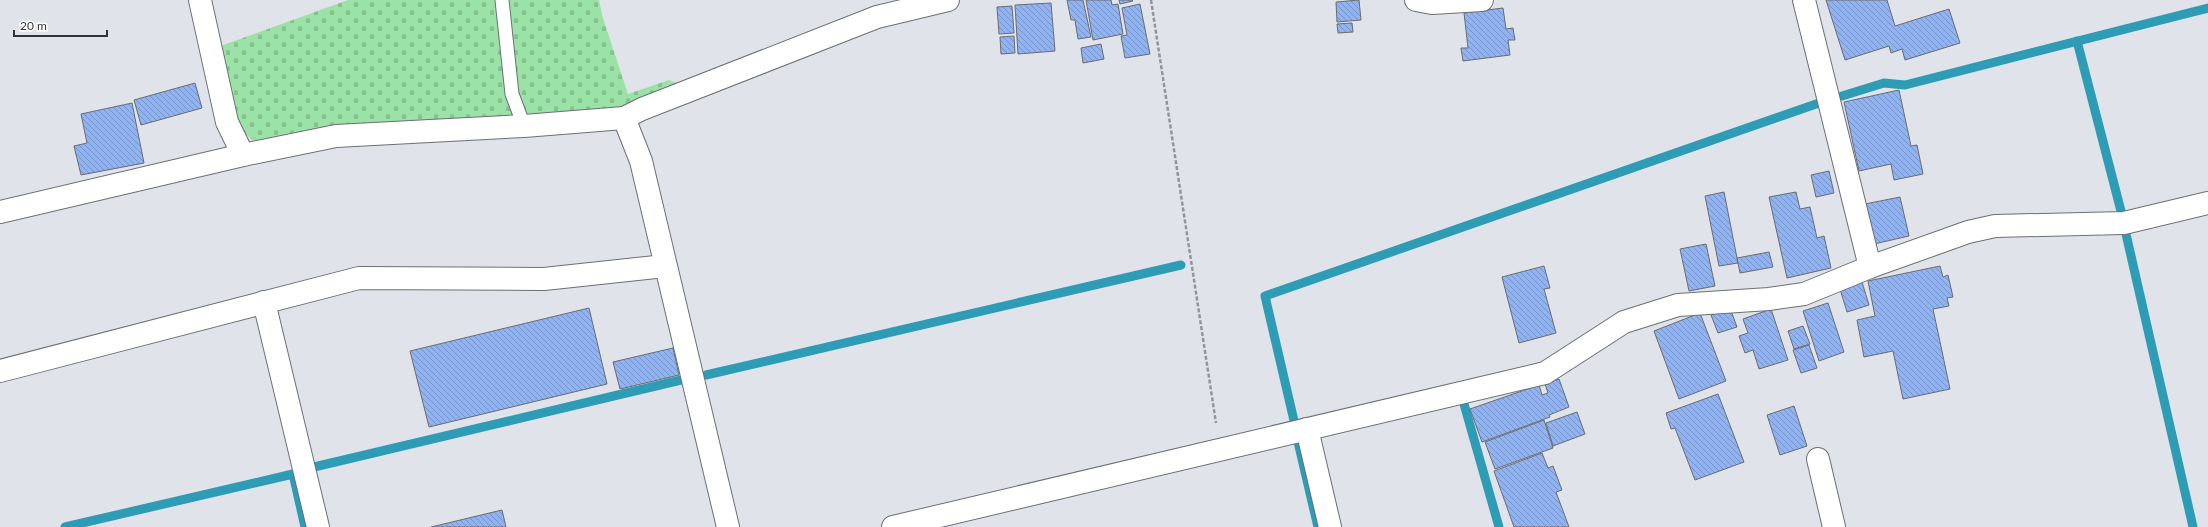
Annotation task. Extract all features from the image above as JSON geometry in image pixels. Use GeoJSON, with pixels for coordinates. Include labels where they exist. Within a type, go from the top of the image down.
{"type":"FeatureCollection","features":[{"type":"Feature","properties":{"kind":"street"},"geometry":{"type":"LineString","coordinates":[[200,0],[227,122],[243,155]]}},
{"type":"Feature","properties":{"kind":"street"},"geometry":{"type":"LineString","coordinates":[[0,212],[243,155],[336,136],[524,126],[624,118],[642,109],[877,17],[948,0]]}},
{"type":"Feature","properties":{"kind":"street"},"geometry":{"type":"LineString","coordinates":[[1416,0],[1432,3],[1482,0]]}},
{"type":"Feature","properties":{"kind":"street"},"geometry":{"type":"LineString","coordinates":[[1804,0],[1870,267]]}},
{"type":"Feature","properties":{"kind":"street"},"geometry":{"type":"LineString","coordinates":[[624,118],[641,161],[728,527]]}},
{"type":"Feature","properties":{"kind":"street"},"geometry":{"type":"LineString","coordinates":[[893,527],[1545,373],[1624,322],[1678,305],[1769,300],[1804,294],[1870,267],[1968,232],[1995,226],[2124,223],[2208,203]]}},
{"type":"Feature","properties":{"kind":"street"},"geometry":{"type":"LineString","coordinates":[[0,371],[358,278],[544,279],[666,266]]}},
{"type":"Feature","properties":{"kind":"street"},"geometry":{"type":"LineString","coordinates":[[264,302],[318,527]]}},
{"type":"Feature","properties":{"kind":"street"},"geometry":{"type":"LineString","coordinates":[[1307,429],[1330,527]]}},
{"type":"Feature","properties":{"kind":"street"},"geometry":{"type":"LineString","coordinates":[[1818,459],[1834,527]]}},
{"type":"Feature","properties":{"kind":"lane"},"geometry":{"type":"LineString","coordinates":[[502,0],[512,94],[524,126]]}},
{"type":"Feature","properties":{"kind":"path"},"geometry":{"type":"LineString","coordinates":[[1151,0],[1221,450]]}},
{"type":"Feature","properties":{"kind":"green space"},"geometry":{"type":"Polygon","coordinates":[[[348,0],[599,0],[602,15],[628,94],[669,80],[684,86],[628,109],[267,143],[251,139],[239,128],[218,47],[348,0]]]}},
{"type":"Feature","properties":{"kind":"building"},"geometry":{"type":"Polygon","coordinates":[[[1067,0],[1083,0],[1091,37],[1078,39],[1075,20],[1071,20],[1067,0]]]}},
{"type":"Feature","properties":{"kind":"building"},"geometry":{"type":"Polygon","coordinates":[[[1086,0],[1111,0],[1112,5],[1118,4],[1123,34],[1093,40],[1086,0]]]}},
{"type":"Feature","properties":{"kind":"building"},"geometry":{"type":"Polygon","coordinates":[[[1119,0],[1132,0],[1133,1],[1120,4],[1119,0]]]}},
{"type":"Feature","properties":{"kind":"building"},"geometry":{"type":"Polygon","coordinates":[[[1359,0],[1361,20],[1337,22],[1336,2],[1359,0]]]}},
{"type":"Feature","properties":{"kind":"building"},"geometry":{"type":"Polygon","coordinates":[[[1826,0],[1887,0],[1895,26],[1949,9],[1960,43],[1905,60],[1902,49],[1891,53],[1889,46],[1845,60],[1826,0]]]}},
{"type":"Feature","properties":{"kind":"building"},"geometry":{"type":"Polygon","coordinates":[[[1051,3],[1055,51],[1018,54],[1015,5],[1051,3]]]}},
{"type":"Feature","properties":{"kind":"building"},"geometry":{"type":"Polygon","coordinates":[[[1140,4],[1150,54],[1125,58],[1121,36],[1127,35],[1122,8],[1140,4]]]}},
{"type":"Feature","properties":{"kind":"building"},"geometry":{"type":"Polygon","coordinates":[[[1012,6],[1014,33],[999,34],[997,7],[1012,6]]]}},
{"type":"Feature","properties":{"kind":"building"},"geometry":{"type":"Polygon","coordinates":[[[1503,8],[1506,29],[1513,28],[1515,40],[1508,40],[1510,55],[1463,61],[1461,48],[1468,48],[1464,13],[1503,8]]]}},
{"type":"Feature","properties":{"kind":"building"},"geometry":{"type":"Polygon","coordinates":[[[1352,23],[1353,32],[1338,33],[1337,24],[1352,23]]]}},
{"type":"Feature","properties":{"kind":"building"},"geometry":{"type":"Polygon","coordinates":[[[1014,36],[1015,53],[1001,54],[1000,37],[1014,36]]]}},
{"type":"Feature","properties":{"kind":"building"},"geometry":{"type":"Polygon","coordinates":[[[1101,44],[1104,59],[1083,63],[1081,48],[1101,44]]]}},
{"type":"Feature","properties":{"kind":"building"},"geometry":{"type":"Polygon","coordinates":[[[195,83],[202,108],[141,125],[134,100],[195,83]]]}},
{"type":"Feature","properties":{"kind":"building"},"geometry":{"type":"Polygon","coordinates":[[[1899,90],[1911,146],[1917,145],[1923,174],[1894,180],[1891,164],[1859,171],[1844,102],[1899,90]]]}},
{"type":"Feature","properties":{"kind":"building"},"geometry":{"type":"Polygon","coordinates":[[[132,103],[144,163],[81,175],[74,146],[87,143],[81,114],[132,103]]]}},
{"type":"Feature","properties":{"kind":"building"},"geometry":{"type":"Polygon","coordinates":[[[1829,171],[1834,193],[1816,197],[1811,175],[1829,171]]]}},
{"type":"Feature","properties":{"kind":"building"},"geometry":{"type":"Polygon","coordinates":[[[1724,192],[1738,263],[1719,266],[1705,196],[1724,192]]]}},
{"type":"Feature","properties":{"kind":"building"},"geometry":{"type":"Polygon","coordinates":[[[1796,192],[1800,209],[1810,207],[1817,238],[1824,236],[1831,268],[1787,278],[1769,197],[1796,192]]]}},
{"type":"Feature","properties":{"kind":"building"},"geometry":{"type":"Polygon","coordinates":[[[1900,197],[1909,236],[1874,244],[1865,204],[1900,197]]]}},
{"type":"Feature","properties":{"kind":"building"},"geometry":{"type":"Polygon","coordinates":[[[1706,244],[1715,286],[1689,291],[1680,249],[1706,244]]]}},
{"type":"Feature","properties":{"kind":"building"},"geometry":{"type":"Polygon","coordinates":[[[1769,252],[1773,267],[1740,273],[1737,258],[1769,252]]]}},
{"type":"Feature","properties":{"kind":"building"},"geometry":{"type":"Polygon","coordinates":[[[1544,266],[1550,288],[1544,289],[1556,333],[1519,343],[1502,277],[1544,266]]]}},
{"type":"Feature","properties":{"kind":"building"},"geometry":{"type":"Polygon","coordinates":[[[1940,266],[1943,277],[1948,275],[1953,297],[1947,298],[1949,306],[1933,309],[1950,389],[1903,399],[1893,351],[1864,357],[1857,320],[1875,316],[1868,281],[1940,266]]]}},
{"type":"Feature","properties":{"kind":"building"},"geometry":{"type":"Polygon","coordinates":[[[1862,282],[1869,305],[1847,312],[1840,289],[1862,282]]]}},
{"type":"Feature","properties":{"kind":"building"},"geometry":{"type":"Polygon","coordinates":[[[1828,303],[1844,352],[1819,361],[1803,311],[1828,303]]]}},
{"type":"Feature","properties":{"kind":"building"},"geometry":{"type":"Polygon","coordinates":[[[589,308],[607,384],[429,427],[410,351],[589,308]]]}},
{"type":"Feature","properties":{"kind":"building"},"geometry":{"type":"Polygon","coordinates":[[[1730,308],[1737,327],[1718,333],[1711,315],[1730,308]]]}},
{"type":"Feature","properties":{"kind":"building"},"geometry":{"type":"Polygon","coordinates":[[[1771,309],[1788,360],[1759,369],[1753,350],[1745,353],[1739,336],[1748,333],[1743,319],[1771,309]]]}},
{"type":"Feature","properties":{"kind":"building"},"geometry":{"type":"Polygon","coordinates":[[[1700,313],[1726,381],[1679,399],[1654,331],[1700,313]]]}},
{"type":"Feature","properties":{"kind":"building"},"geometry":{"type":"Polygon","coordinates":[[[1803,326],[1810,344],[1794,349],[1788,331],[1803,326]]]}},
{"type":"Feature","properties":{"kind":"building"},"geometry":{"type":"Polygon","coordinates":[[[1809,345],[1817,368],[1801,373],[1793,350],[1809,345]]]}},
{"type":"Feature","properties":{"kind":"building"},"geometry":{"type":"Polygon","coordinates":[[[673,348],[679,375],[620,389],[613,362],[673,348]]]}},
{"type":"Feature","properties":{"kind":"building"},"geometry":{"type":"Polygon","coordinates":[[[1559,379],[1569,407],[1549,415],[1550,417],[1482,442],[1470,409],[1539,385],[1542,395],[1548,393],[1545,384],[1559,379]]]}},
{"type":"Feature","properties":{"kind":"building"},"geometry":{"type":"Polygon","coordinates":[[[1718,394],[1744,462],[1695,480],[1675,428],[1671,429],[1666,413],[1718,394]]]}},
{"type":"Feature","properties":{"kind":"building"},"geometry":{"type":"Polygon","coordinates":[[[1794,406],[1807,446],[1780,455],[1767,415],[1794,406]]]}},
{"type":"Feature","properties":{"kind":"building"},"geometry":{"type":"Polygon","coordinates":[[[1577,412],[1585,434],[1553,446],[1546,423],[1577,412]]]}},
{"type":"Feature","properties":{"kind":"building"},"geometry":{"type":"Polygon","coordinates":[[[1544,420],[1553,448],[1495,469],[1485,442],[1544,420]]]}},
{"type":"Feature","properties":{"kind":"building"},"geometry":{"type":"Polygon","coordinates":[[[1542,453],[1548,468],[1553,466],[1562,490],[1556,492],[1569,527],[1514,527],[1494,471],[1542,453]]]}},
{"type":"Feature","properties":{"kind":"building"},"geometry":{"type":"Polygon","coordinates":[[[502,510],[506,527],[431,527],[502,510]]]}},
{"type":"Feature","properties":{"kind":"waterway"},"geometry":{"type":"LineString","coordinates":[[1842,96],[1884,83],[1905,85],[2208,8]]}},
{"type":"Feature","properties":{"kind":"waterway"},"geometry":{"type":"LineString","coordinates":[[2077,41],[2122,215]]}},
{"type":"Feature","properties":{"kind":"waterway"},"geometry":{"type":"LineString","coordinates":[[1295,425],[1265,296],[1819,103]]}},
{"type":"Feature","properties":{"kind":"waterway"},"geometry":{"type":"LineString","coordinates":[[2126,234],[2193,527]]}},
{"type":"Feature","properties":{"kind":"waterway"},"geometry":{"type":"LineString","coordinates":[[706,375],[1181,265]]}},
{"type":"Feature","properties":{"kind":"waterway"},"geometry":{"type":"LineString","coordinates":[[314,467],[681,380]]}},
{"type":"Feature","properties":{"kind":"waterway"},"geometry":{"type":"LineString","coordinates":[[1464,404],[1499,527]]}},
{"type":"Feature","properties":{"kind":"waterway"},"geometry":{"type":"LineString","coordinates":[[1298,442],[1318,527]]}},
{"type":"Feature","properties":{"kind":"waterway"},"geometry":{"type":"LineString","coordinates":[[65,527],[293,474],[305,527]]}}]}
